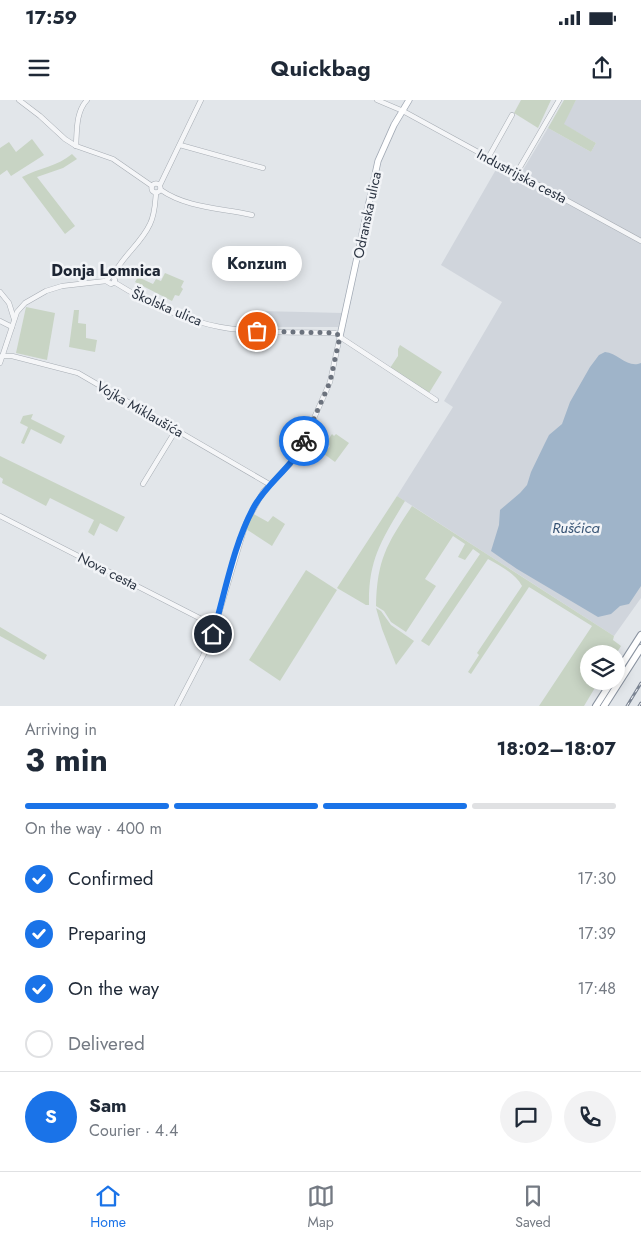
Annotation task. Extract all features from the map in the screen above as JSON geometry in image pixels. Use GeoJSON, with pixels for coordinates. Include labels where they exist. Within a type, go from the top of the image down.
{"type":"FeatureCollection","features":[{"type":"Feature","properties":{"kind":"highway"},"geometry":{"type":"LineString","coordinates":[[625,660],[641,636]]}},
{"type":"Feature","properties":{"kind":"highway"},"geometry":{"type":"LineString","coordinates":[[604,706],[641,648]]}},
{"type":"Feature","properties":{"kind":"highway"},"geometry":{"type":"LineString","coordinates":[[596,706],[606,690]]}},
{"type":"Feature","properties":{"kind":"main road","name":"Odranska ulica"},"geometry":{"type":"LineString","coordinates":[[340,336],[377,167],[386,142],[409,100]]}},
{"type":"Feature","properties":{"kind":"street"},"geometry":{"type":"LineString","coordinates":[[18,100],[76,146],[113,159],[152,186],[155,184],[159,189],[174,198],[187,203],[252,215]]}},
{"type":"Feature","properties":{"kind":"street"},"geometry":{"type":"LineString","coordinates":[[76,146],[79,114],[82,106],[88,100]]}},
{"type":"Feature","properties":{"kind":"street"},"geometry":{"type":"LineString","coordinates":[[114,282],[113,276],[120,262],[142,237],[150,224],[159,189],[201,100]]}},
{"type":"Feature","properties":{"kind":"street","name":"Industrijska cesta"},"geometry":{"type":"LineString","coordinates":[[377,100],[403,111],[641,241]]}},
{"type":"Feature","properties":{"kind":"street"},"geometry":{"type":"LineString","coordinates":[[516,174],[559,100]]}},
{"type":"Feature","properties":{"kind":"street"},"geometry":{"type":"LineString","coordinates":[[488,158],[512,115]]}},
{"type":"Feature","properties":{"kind":"street"},"geometry":{"type":"LineString","coordinates":[[180,145],[263,168]]}},
{"type":"Feature","properties":{"kind":"street"},"geometry":{"type":"LineString","coordinates":[[152,186],[152,191],[159,189]]}},
{"type":"Feature","properties":{"kind":"street"},"geometry":{"type":"LineString","coordinates":[[106,281],[108,277],[113,276]]}},
{"type":"Feature","properties":{"kind":"street","name":"Školska ulica"},"geometry":{"type":"LineString","coordinates":[[14,319],[22,306],[52,289],[74,284],[106,281],[110,284],[114,282],[180,315],[205,323],[242,330],[335,333],[340,336]]}},
{"type":"Feature","properties":{"kind":"street"},"geometry":{"type":"LineString","coordinates":[[0,292],[9,302],[14,319],[0,364]]}},
{"type":"Feature","properties":{"kind":"street"},"geometry":{"type":"LineString","coordinates":[[0,321],[12,326]]}},
{"type":"Feature","properties":{"kind":"street"},"geometry":{"type":"LineString","coordinates":[[177,706],[207,649],[243,528],[269,484],[290,464],[302,445],[330,382],[340,336],[436,400]]}},
{"type":"Feature","properties":{"kind":"street"},"geometry":{"type":"LineString","coordinates":[[5,346],[12,356]]}},
{"type":"Feature","properties":{"kind":"street","name":"Vojka Miklaušića"},"geometry":{"type":"LineString","coordinates":[[2,356],[12,356],[78,373],[269,484]]}},
{"type":"Feature","properties":{"kind":"street"},"geometry":{"type":"LineString","coordinates":[[143,484],[176,430]]}},
{"type":"Feature","properties":{"kind":"street","name":"Nova cesta"},"geometry":{"type":"LineString","coordinates":[[0,516],[215,626]]}},
{"type":"Feature","properties":{"kind":"shaded area"},"geometry":{"type":"Polygon","coordinates":[[[576,100],[641,100],[641,598],[614,636],[397,496],[453,407],[444,401],[502,302],[441,265],[498,166],[522,179],[523,170],[548,128],[591,152],[596,143],[563,124],[576,100]]]}},
{"type":"Feature","properties":{"kind":"shaded area"},"geometry":{"type":"Polygon","coordinates":[[[258,311],[342,313],[338,327],[258,327],[258,311]]]}},
{"type":"Feature","properties":{"kind":"green space"},"geometry":{"type":"Polygon","coordinates":[[[521,100],[551,100],[538,128],[514,113],[521,100]]]}},
{"type":"Feature","properties":{"kind":"green space"},"geometry":{"type":"Polygon","coordinates":[[[564,100],[576,100],[564,124],[596,143],[591,152],[548,128],[564,100]]]}},
{"type":"Feature","properties":{"kind":"green space"},"geometry":{"type":"Polygon","coordinates":[[[32,139],[44,155],[11,176],[7,170],[0,175],[0,148],[9,142],[16,152],[32,139]]]}},
{"type":"Feature","properties":{"kind":"green space"},"geometry":{"type":"Polygon","coordinates":[[[72,154],[77,159],[63,168],[37,177],[75,226],[65,234],[22,177],[61,161],[72,154]]]}},
{"type":"Feature","properties":{"kind":"green space"},"geometry":{"type":"Polygon","coordinates":[[[165,273],[184,281],[181,287],[183,289],[179,296],[175,295],[172,301],[135,282],[138,277],[153,284],[156,279],[161,281],[165,273]]]}},
{"type":"Feature","properties":{"kind":"green space"},"geometry":{"type":"Polygon","coordinates":[[[26,307],[55,313],[47,360],[16,353],[26,307]]]}},
{"type":"Feature","properties":{"kind":"green space"},"geometry":{"type":"Polygon","coordinates":[[[74,310],[79,310],[78,323],[86,324],[86,338],[97,340],[95,352],[69,347],[74,310]]]}},
{"type":"Feature","properties":{"kind":"green space"},"geometry":{"type":"Polygon","coordinates":[[[400,345],[442,372],[429,393],[390,368],[398,356],[400,345]]]}},
{"type":"Feature","properties":{"kind":"green space"},"geometry":{"type":"Polygon","coordinates":[[[33,414],[31,419],[65,436],[61,444],[31,429],[24,444],[21,443],[28,427],[20,423],[23,416],[33,414]]]}},
{"type":"Feature","properties":{"kind":"green space"},"geometry":{"type":"Polygon","coordinates":[[[332,434],[334,436],[336,434],[349,443],[335,462],[324,454],[330,446],[326,443],[332,434]]]}},
{"type":"Feature","properties":{"kind":"green space"},"geometry":{"type":"Polygon","coordinates":[[[0,456],[125,517],[117,532],[100,523],[94,536],[88,532],[94,520],[50,498],[46,506],[2,483],[3,479],[0,477],[0,456]]]}},
{"type":"Feature","properties":{"kind":"green space"},"geometry":{"type":"Polygon","coordinates":[[[397,496],[405,501],[378,550],[371,575],[369,605],[366,605],[337,588],[397,496]]]}},
{"type":"Feature","properties":{"kind":"green space"},"geometry":{"type":"Polygon","coordinates":[[[412,506],[614,636],[613,640],[620,645],[580,645],[580,690],[594,690],[584,706],[539,706],[592,626],[529,587],[471,674],[468,672],[479,655],[477,653],[522,586],[511,574],[488,559],[429,646],[421,641],[480,554],[473,549],[465,560],[458,557],[465,544],[453,536],[425,579],[436,586],[406,632],[391,622],[384,611],[376,606],[381,564],[396,531],[412,506]]]}},
{"type":"Feature","properties":{"kind":"green space"},"geometry":{"type":"Polygon","coordinates":[[[252,513],[268,522],[273,516],[285,524],[272,546],[246,529],[252,513]]]}},
{"type":"Feature","properties":{"kind":"green space"},"geometry":{"type":"Polygon","coordinates":[[[306,570],[337,590],[280,681],[249,660],[306,570]]]}},
{"type":"Feature","properties":{"kind":"green space"},"geometry":{"type":"Polygon","coordinates":[[[376,608],[381,611],[391,625],[414,641],[396,665],[382,629],[376,608]]]}},
{"type":"Feature","properties":{"kind":"green space"},"geometry":{"type":"Polygon","coordinates":[[[0,627],[47,655],[44,660],[0,636],[0,627]]]}},
{"type":"Feature","properties":{"kind":"water","name":"Rušćica"},"geometry":{"type":"Polygon","coordinates":[[[605,352],[632,364],[641,363],[641,586],[629,604],[620,606],[611,614],[598,617],[517,569],[491,551],[499,525],[500,510],[527,485],[531,472],[549,435],[562,424],[570,402],[590,367],[599,355],[605,352]]]}},
{"type":"Feature","properties":{"kind":"railway"},"geometry":{"type":"LineString","coordinates":[[627,706],[641,683]]}},
{"type":"Feature","properties":{"kind":"way so far"},"geometry":{"type":"LineString","coordinates":[[257,331],[335,333],[340,336],[330,382],[304,441]]}},
{"type":"Feature","properties":{"kind":"place","name":"Konzum"},"geometry":{"type":"Point","coordinates":[257,331]}},
{"type":"Feature","properties":{"kind":"district","name":"Donja Lomnica"},"geometry":{"type":"Point","coordinates":[106,270]}},
{"type":"Feature","properties":{"kind":"route"},"geometry":{"type":"LineString","coordinates":[[213,634],[238,544],[246,523],[263,492],[294,460],[304,441]]}}]}
